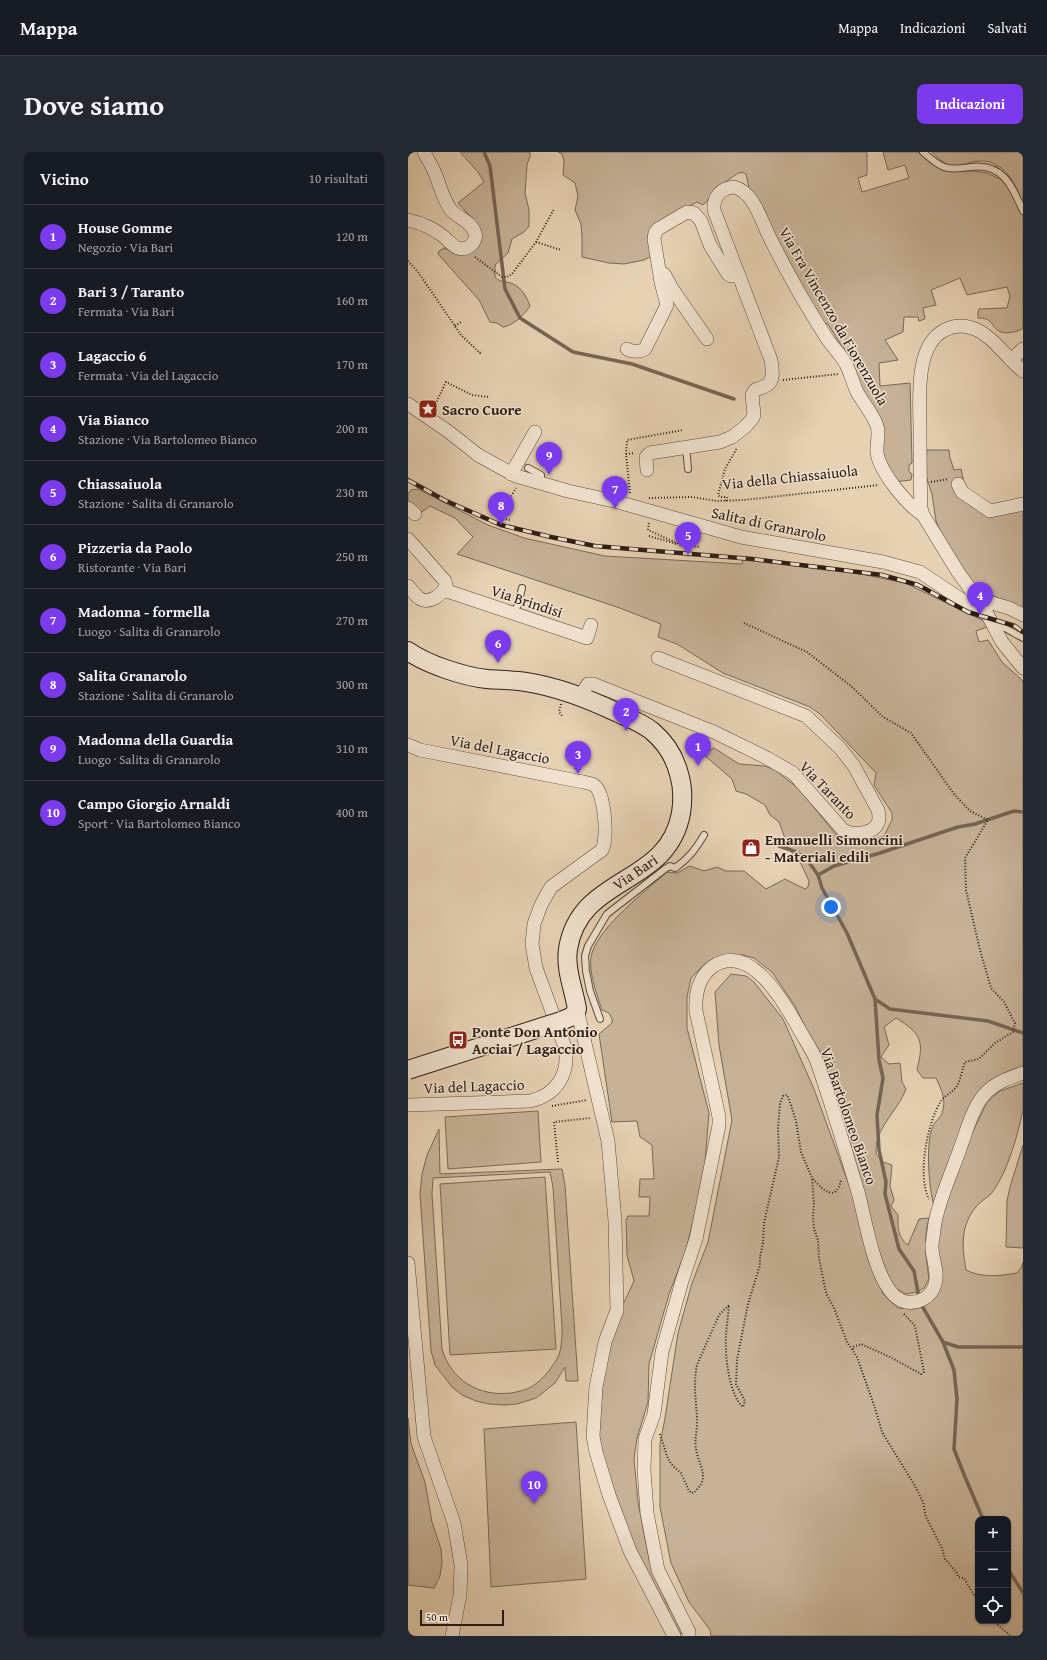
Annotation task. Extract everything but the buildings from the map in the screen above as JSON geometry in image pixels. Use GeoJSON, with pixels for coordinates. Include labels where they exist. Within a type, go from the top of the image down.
{"type":"FeatureCollection","features":[{"type":"Feature","properties":{"kind":"street"},"geometry":{"type":"LineString","coordinates":[[408,220],[431,227],[454,246],[464,249],[472,244],[476,237],[467,221],[452,211],[442,193],[434,171],[424,152]]}},
{"type":"Feature","properties":{"kind":"street","name":"Via Fra Vincenzo da Fiorenzuola"},"geometry":{"type":"LineString","coordinates":[[771,382],[771,360],[714,210],[715,200],[719,193],[734,187],[743,191],[750,198],[778,254],[803,299],[827,338],[844,361],[854,386],[877,426],[877,453],[880,462],[893,484],[914,508],[923,515]]}},
{"type":"Feature","properties":{"kind":"street"},"geometry":{"type":"LineString","coordinates":[[627,349],[629,351],[641,351],[645,349],[666,308],[654,239],[656,231],[683,214],[692,212],[701,221],[710,245],[728,274],[731,276],[739,276]]}},
{"type":"Feature","properties":{"kind":"street"},"geometry":{"type":"LineString","coordinates":[[657,262],[673,290],[707,339]]}},
{"type":"Feature","properties":{"kind":"street"},"geometry":{"type":"LineString","coordinates":[[1022,371],[987,338],[971,328],[959,326],[950,328],[942,332],[934,339],[924,360],[920,383],[920,485],[921,508],[923,515],[958,572],[981,604],[1002,642],[1023,668]]}},
{"type":"Feature","properties":{"kind":"street"},"geometry":{"type":"LineString","coordinates":[[1011,360],[1023,349]]}},
{"type":"Feature","properties":{"kind":"street"},"geometry":{"type":"LineString","coordinates":[[647,470],[646,457],[650,453],[724,441],[743,429],[754,415],[753,393],[755,390],[771,382]]}},
{"type":"Feature","properties":{"kind":"street","name":"Salita di Granarolo"},"geometry":{"type":"LineString","coordinates":[[408,404],[449,432],[478,455],[520,473],[541,484],[618,502],[741,537],[883,562],[920,572],[976,608],[981,604],[1009,608],[1023,615]]}},
{"type":"Feature","properties":{"kind":"street"},"geometry":{"type":"LineString","coordinates":[[520,473],[535,432]]}},
{"type":"Feature","properties":{"kind":"street"},"geometry":{"type":"LineString","coordinates":[[958,484],[962,492],[990,510],[1023,504]]}},
{"type":"Feature","properties":{"kind":"street"},"geometry":{"type":"LineString","coordinates":[[408,539],[445,581],[446,586],[444,590],[436,597],[425,600],[420,598],[408,586]]}},
{"type":"Feature","properties":{"kind":"street","name":"Via Brindisi"},"geometry":{"type":"LineString","coordinates":[[444,590],[587,638],[591,625]]}},
{"type":"Feature","properties":{"kind":"street","name":"Via Bari"},"geometry":{"type":"LineString","coordinates":[[408,651],[437,665],[469,676],[527,682],[580,696],[626,716],[652,731],[664,744],[674,760],[680,776],[682,796],[678,825],[665,850],[644,868],[599,896],[585,910],[577,923],[570,940],[567,957],[569,976],[577,1009]]}},
{"type":"Feature","properties":{"kind":"street","name":"Via Taranto"},"geometry":{"type":"LineString","coordinates":[[580,696],[585,686],[588,684],[593,684],[714,732],[768,758],[793,773],[848,833],[871,830],[877,824],[880,818],[878,810],[854,766],[840,748],[806,716],[658,658]]}},
{"type":"Feature","properties":{"kind":"street","name":"Via del Lagaccio"},"geometry":{"type":"LineString","coordinates":[[408,745],[420,750],[595,785],[603,803],[605,842],[602,850],[551,887],[537,914],[532,944],[536,968],[565,1047],[566,1064],[561,1078],[551,1091],[543,1097],[530,1101],[408,1104]]}},
{"type":"Feature","properties":{"kind":"street","name":"Via Bartolomeo Bianco"},"geometry":{"type":"LineString","coordinates":[[689,1636],[689,1632],[658,1570],[647,1513],[644,1470],[645,1440],[654,1414],[662,1352],[682,1281],[696,1239],[719,1126],[719,1117],[696,1011],[696,999],[701,979],[714,966],[723,962],[735,962],[754,968],[764,976],[787,1008],[816,1060],[859,1194],[870,1246],[889,1288],[896,1298],[901,1300]]}},
{"type":"Feature","properties":{"kind":"street"},"geometry":{"type":"LineString","coordinates":[[408,1070],[561,1021],[573,1016],[577,1009]]}},
{"type":"Feature","properties":{"kind":"street"},"geometry":{"type":"LineString","coordinates":[[577,1009],[594,1099],[608,1141],[615,1221],[617,1310],[605,1342],[596,1387],[593,1436],[596,1452],[609,1495],[630,1551],[674,1636]]}},
{"type":"Feature","properties":{"kind":"street"},"geometry":{"type":"LineString","coordinates":[[901,1300],[907,1302],[921,1300],[933,1291],[937,1276],[932,1254],[937,1214],[970,1121],[980,1101],[993,1087],[1023,1073]]}},
{"type":"Feature","properties":{"kind":"street"},"geometry":{"type":"LineString","coordinates":[[408,1263],[424,1437],[454,1523],[461,1565],[460,1596],[452,1636]]}},
{"type":"Feature","properties":{"kind":"lane"},"geometry":{"type":"LineString","coordinates":[[923,152],[944,167],[957,168],[978,166],[990,168],[1000,173],[1008,181],[1023,211]]}},
{"type":"Feature","properties":{"kind":"lane"},"geometry":{"type":"LineString","coordinates":[[686,447],[688,469]]}},
{"type":"Feature","properties":{"kind":"lane"},"geometry":{"type":"LineString","coordinates":[[513,613],[518,605],[522,588]]}},
{"type":"Feature","properties":{"kind":"lane"},"geometry":{"type":"LineString","coordinates":[[992,625],[1005,628],[1023,638]]}},
{"type":"Feature","properties":{"kind":"lane"},"geometry":{"type":"LineString","coordinates":[[600,1019],[590,991],[586,971],[585,956],[593,936],[607,914],[665,868],[670,866],[675,868],[684,861],[695,850],[704,835]]}},
{"type":"Feature","properties":{"kind":"path"},"geometry":{"type":"LineString","coordinates":[[464,249],[496,274],[502,277],[507,277],[512,274],[536,242],[554,209]]}},
{"type":"Feature","properties":{"kind":"path"},"geometry":{"type":"LineString","coordinates":[[536,242],[561,250]]}},
{"type":"Feature","properties":{"kind":"path"},"geometry":{"type":"LineString","coordinates":[[408,261],[418,272],[462,335],[480,353],[482,351]]}},
{"type":"Feature","properties":{"kind":"path"},"geometry":{"type":"LineString","coordinates":[[455,326],[461,322]]}},
{"type":"Feature","properties":{"kind":"path"},"geometry":{"type":"LineString","coordinates":[[771,382],[849,372]]}},
{"type":"Feature","properties":{"kind":"path"},"geometry":{"type":"LineString","coordinates":[[434,407],[446,382],[472,395],[489,397]]}},
{"type":"Feature","properties":{"kind":"path"},"geometry":{"type":"LineString","coordinates":[[726,501],[727,497],[720,497],[718,495],[726,466],[744,436],[743,429]]}},
{"type":"Feature","properties":{"kind":"path"},"geometry":{"type":"LineString","coordinates":[[510,520],[498,517],[520,473]]}},
{"type":"Feature","properties":{"kind":"path"},"geometry":{"type":"LineString","coordinates":[[920,485],[944,478],[952,480],[958,484]]}},
{"type":"Feature","properties":{"kind":"path","name":"Via della Chiassaiuola"},"geometry":{"type":"LineString","coordinates":[[643,498],[692,497],[717,501],[744,500],[893,484]]}},
{"type":"Feature","properties":{"kind":"path"},"geometry":{"type":"LineString","coordinates":[[651,512],[648,530],[680,545]]}},
{"type":"Feature","properties":{"kind":"path"},"geometry":{"type":"LineString","coordinates":[[649,536],[680,545],[699,547]]}},
{"type":"Feature","properties":{"kind":"path"},"geometry":{"type":"LineString","coordinates":[[744,624],[806,652],[851,686],[883,717],[910,733],[954,794],[970,811],[988,820],[965,858],[966,890],[980,950],[991,988],[1004,1002],[1015,1023],[1013,1032],[995,1043],[979,1059],[965,1062],[956,1086],[941,1100],[931,1124],[923,1168],[926,1194],[937,1214]]}},
{"type":"Feature","properties":{"kind":"path"},"geometry":{"type":"LineString","coordinates":[[563,699],[559,712],[563,716]]}},
{"type":"Feature","properties":{"kind":"path"},"geometry":{"type":"LineString","coordinates":[[573,780],[582,741]]}},
{"type":"Feature","properties":{"kind":"path"},"geometry":{"type":"LineString","coordinates":[[659,1430],[668,1459],[681,1473],[689,1491],[692,1493],[695,1492],[703,1481],[702,1467],[696,1448],[698,1418],[697,1400],[694,1393],[697,1365],[718,1315],[729,1305],[726,1348],[728,1366],[737,1402],[743,1407],[745,1402],[736,1384],[737,1360],[748,1304],[760,1265],[764,1223],[779,1157],[778,1128],[780,1103],[783,1096],[787,1095],[796,1121],[801,1152],[812,1178],[814,1204],[812,1216],[814,1229],[818,1240],[819,1258],[826,1293],[834,1308],[847,1342],[857,1357],[882,1432],[920,1497],[926,1517],[942,1548],[945,1558],[957,1572],[958,1577],[964,1578],[975,1597]]}},
{"type":"Feature","properties":{"kind":"path"},"geometry":{"type":"LineString","coordinates":[[530,1101],[532,1105],[536,1107],[594,1099],[591,1118],[554,1122],[558,1162]]}},
{"type":"Feature","properties":{"kind":"path"},"geometry":{"type":"LineString","coordinates":[[812,1178],[828,1193],[834,1193],[840,1188],[841,1179]]}},
{"type":"Feature","properties":{"kind":"path"},"geometry":{"type":"LineString","coordinates":[[853,1351],[853,1347],[861,1344],[890,1357],[921,1374],[924,1372],[915,1326],[902,1313],[900,1304],[901,1300]]}},
{"type":"Feature","properties":{"kind":"path"},"geometry":{"type":"LineString","coordinates":[[998,1624],[1012,1636]]}},
{"type":"Feature","properties":{"kind":"shaded area"},"geometry":{"type":"Polygon","coordinates":[[[460,152],[530,152],[530,157],[527,164],[525,193],[529,210],[529,226],[524,232],[512,239],[508,253],[495,265],[495,277],[500,281],[511,283],[519,288],[527,298],[530,306],[525,313],[507,326],[503,327],[497,323],[490,322],[479,300],[438,254],[439,251],[444,248],[457,253],[473,247],[473,219],[458,203],[484,182],[478,172],[460,152]]]}},
{"type":"Feature","properties":{"kind":"shaded area"},"geometry":{"type":"Polygon","coordinates":[[[558,152],[867,152],[867,175],[858,178],[862,192],[909,178],[905,165],[888,170],[883,152],[918,152],[944,171],[974,171],[987,173],[1000,179],[1022,202],[1012,180],[995,164],[980,161],[953,166],[942,161],[932,152],[1023,152],[1023,328],[1018,331],[1005,333],[996,329],[986,319],[978,318],[979,309],[1007,308],[1010,296],[1007,287],[967,295],[960,278],[931,290],[936,305],[923,308],[925,319],[919,321],[918,317],[904,317],[903,332],[885,340],[898,360],[879,363],[880,386],[910,383],[912,463],[909,465],[909,472],[912,474],[911,480],[894,482],[859,391],[851,359],[828,324],[822,322],[750,192],[746,174],[739,173],[728,180],[717,188],[703,205],[697,202],[659,223],[652,256],[644,260],[624,264],[609,263],[582,257],[581,224],[575,210],[578,196],[575,183],[563,175],[564,161],[562,154],[558,152]]]}},
{"type":"Feature","properties":{"kind":"shaded area"},"geometry":{"type":"Polygon","coordinates":[[[927,450],[949,450],[954,470],[961,469],[965,488],[992,506],[1023,500],[1023,608],[993,596],[981,596],[943,538],[936,521],[932,494],[925,473],[927,450]]]}},
{"type":"Feature","properties":{"kind":"shaded area"},"geometry":{"type":"Polygon","coordinates":[[[418,489],[488,525],[524,538],[605,556],[742,564],[743,558],[822,566],[905,583],[986,622],[987,627],[976,631],[979,642],[988,640],[1002,662],[1023,681],[1023,1066],[979,1093],[968,1109],[934,1206],[929,1177],[928,1154],[933,1126],[941,1115],[943,1108],[943,1095],[936,1078],[923,1078],[917,1070],[920,1045],[916,1034],[896,1018],[884,1027],[889,1045],[881,1057],[889,1064],[900,1063],[902,1082],[906,1089],[881,1131],[877,1142],[876,1154],[883,1162],[892,1165],[890,1186],[894,1200],[891,1206],[898,1215],[899,1232],[904,1242],[908,1245],[919,1219],[929,1218],[926,1233],[926,1256],[929,1279],[924,1288],[917,1292],[906,1294],[892,1286],[875,1240],[822,1062],[795,1006],[772,972],[754,958],[743,955],[718,957],[705,964],[691,978],[687,997],[687,1028],[709,1113],[704,1175],[686,1250],[669,1294],[649,1364],[648,1402],[637,1438],[634,1459],[638,1502],[649,1559],[666,1602],[684,1634],[680,1633],[649,1578],[623,1520],[600,1451],[597,1429],[606,1360],[613,1326],[634,1281],[627,1255],[626,1220],[628,1216],[649,1216],[650,1197],[639,1197],[640,1179],[654,1179],[652,1145],[640,1137],[637,1121],[612,1122],[599,1034],[612,1023],[612,1019],[609,1013],[602,1010],[595,989],[591,966],[592,953],[604,932],[614,921],[636,899],[667,872],[677,873],[690,866],[704,871],[717,867],[726,871],[744,871],[766,889],[785,879],[805,889],[808,887],[809,881],[801,864],[789,849],[779,822],[770,815],[765,805],[746,794],[736,791],[732,779],[703,754],[714,748],[739,764],[765,766],[775,770],[798,788],[840,839],[849,844],[859,843],[884,836],[892,820],[892,813],[874,785],[876,773],[820,714],[810,707],[723,673],[677,644],[658,637],[661,624],[617,607],[457,554],[473,537],[455,518],[430,506],[419,514],[408,502],[408,494],[411,490],[418,489]]]}},
{"type":"Feature","properties":{"kind":"shaded area"},"geometry":{"type":"Polygon","coordinates":[[[731,974],[746,976],[754,982],[783,1019],[814,1089],[853,1196],[864,1244],[883,1294],[898,1308],[916,1307],[928,1300],[937,1292],[935,1248],[939,1221],[970,1138],[987,1102],[1000,1091],[1023,1083],[1023,1110],[1008,1162],[1004,1172],[990,1195],[978,1205],[971,1214],[965,1229],[963,1245],[966,1270],[972,1273],[991,1276],[1017,1273],[1023,1262],[1023,1636],[711,1636],[710,1630],[689,1602],[671,1563],[660,1507],[660,1444],[678,1333],[692,1283],[708,1242],[732,1120],[719,1045],[715,992],[731,974]]]}},
{"type":"Feature","properties":{"kind":"shaded area"},"geometry":{"type":"Polygon","coordinates":[[[538,1111],[541,1162],[448,1169],[445,1117],[538,1111]]]}},
{"type":"Feature","properties":{"kind":"shaded area"},"geometry":{"type":"Polygon","coordinates":[[[439,1129],[440,1174],[562,1169],[565,1185],[578,1381],[566,1381],[565,1367],[555,1383],[536,1398],[517,1404],[489,1404],[476,1401],[462,1395],[452,1387],[435,1365],[431,1351],[420,1194],[422,1174],[427,1155],[439,1129]],[[550,1172],[433,1178],[432,1194],[442,1349],[446,1360],[459,1378],[477,1389],[499,1394],[513,1393],[529,1388],[546,1374],[558,1357],[562,1342],[562,1327],[553,1187],[550,1172]]]}},
{"type":"Feature","properties":{"kind":"shaded area"},"geometry":{"type":"Polygon","coordinates":[[[1023,1145],[1023,1248],[1006,1247],[1007,1201],[1023,1145]]]}},
{"type":"Feature","properties":{"kind":"shaded area"},"geometry":{"type":"Polygon","coordinates":[[[545,1177],[556,1349],[450,1355],[440,1184],[545,1177]]]}},
{"type":"Feature","properties":{"kind":"shaded area"},"geometry":{"type":"Polygon","coordinates":[[[408,1418],[411,1444],[425,1482],[432,1522],[441,1549],[442,1562],[440,1576],[434,1588],[408,1585],[408,1418]]]}},
{"type":"Feature","properties":{"kind":"shaded area"},"geometry":{"type":"Polygon","coordinates":[[[576,1422],[586,1579],[491,1587],[484,1429],[576,1422]]]}},
{"type":"Feature","properties":{"kind":"waterway"},"geometry":{"type":"LineString","coordinates":[[484,152],[490,166],[505,289],[520,318],[573,352],[632,364],[734,399]]}},
{"type":"Feature","properties":{"kind":"waterway"},"geometry":{"type":"LineString","coordinates":[[818,875],[834,866],[880,853],[958,827],[975,824],[1014,811],[1023,812]]}},
{"type":"Feature","properties":{"kind":"waterway"},"geometry":{"type":"LineString","coordinates":[[779,846],[794,851],[806,858],[818,875],[822,888],[847,933],[875,999],[879,1060],[883,1078],[877,1115],[879,1150],[886,1182],[885,1194],[899,1249],[914,1271],[919,1298]]}},
{"type":"Feature","properties":{"kind":"waterway"},"geometry":{"type":"LineString","coordinates":[[875,999],[890,1009],[988,1021],[1023,1033]]}},
{"type":"Feature","properties":{"kind":"waterway"},"geometry":{"type":"LineString","coordinates":[[921,1304],[943,1342],[954,1370],[957,1399],[954,1449],[982,1516]]}},
{"type":"Feature","properties":{"kind":"waterway"},"geometry":{"type":"LineString","coordinates":[[943,1342],[958,1347],[1023,1347]]}},
{"type":"Feature","properties":{"kind":"waterway"},"geometry":{"type":"LineString","coordinates":[[1011,1574],[1023,1593]]}},
{"type":"Feature","properties":{"kind":"railway"},"geometry":{"type":"LineString","coordinates":[[408,480],[444,500],[501,525],[595,546],[752,559],[882,575],[918,585],[968,612],[1015,626],[1023,632]]}},
{"type":"Feature","properties":{"kind":"place","name":"Sacro Cuore"},"geometry":{"type":"Point","coordinates":[428,409]}},
{"type":"Feature","properties":{"kind":"place","name":"Madonna della Guardia"},"geometry":{"type":"Point","coordinates":[549,475]}},
{"type":"Feature","properties":{"kind":"place","name":"Madonna - formella"},"geometry":{"type":"Point","coordinates":[615,509]}},
{"type":"Feature","properties":{"kind":"place","name":"Salita Granarolo"},"geometry":{"type":"Point","coordinates":[501,525]}},
{"type":"Feature","properties":{"kind":"place","name":"Chiassaiuola"},"geometry":{"type":"Point","coordinates":[688,555]}},
{"type":"Feature","properties":{"kind":"place","name":"Via Bianco"},"geometry":{"type":"Point","coordinates":[980,615]}},
{"type":"Feature","properties":{"kind":"place","name":"Pizzeria da Paolo"},"geometry":{"type":"Point","coordinates":[498,663]}},
{"type":"Feature","properties":{"kind":"place","name":"Bari 3 / Taranto"},"geometry":{"type":"Point","coordinates":[626,731]}},
{"type":"Feature","properties":{"kind":"place","name":"House Gomme"},"geometry":{"type":"Point","coordinates":[698,766]}},
{"type":"Feature","properties":{"kind":"place","name":"Lagaccio 6"},"geometry":{"type":"Point","coordinates":[578,774]}},
{"type":"Feature","properties":{"kind":"place","name":"Emanuelli Simoncini - Materiali edili"},"geometry":{"type":"Point","coordinates":[751,848]}},
{"type":"Feature","properties":{"kind":"place","name":"Ponte Don Antonio Acciai / Lagaccio"},"geometry":{"type":"Point","coordinates":[458,1040]}},
{"type":"Feature","properties":{"kind":"place","name":"Campo Giorgio Arnaldi"},"geometry":{"type":"Point","coordinates":[534,1504]}}]}
